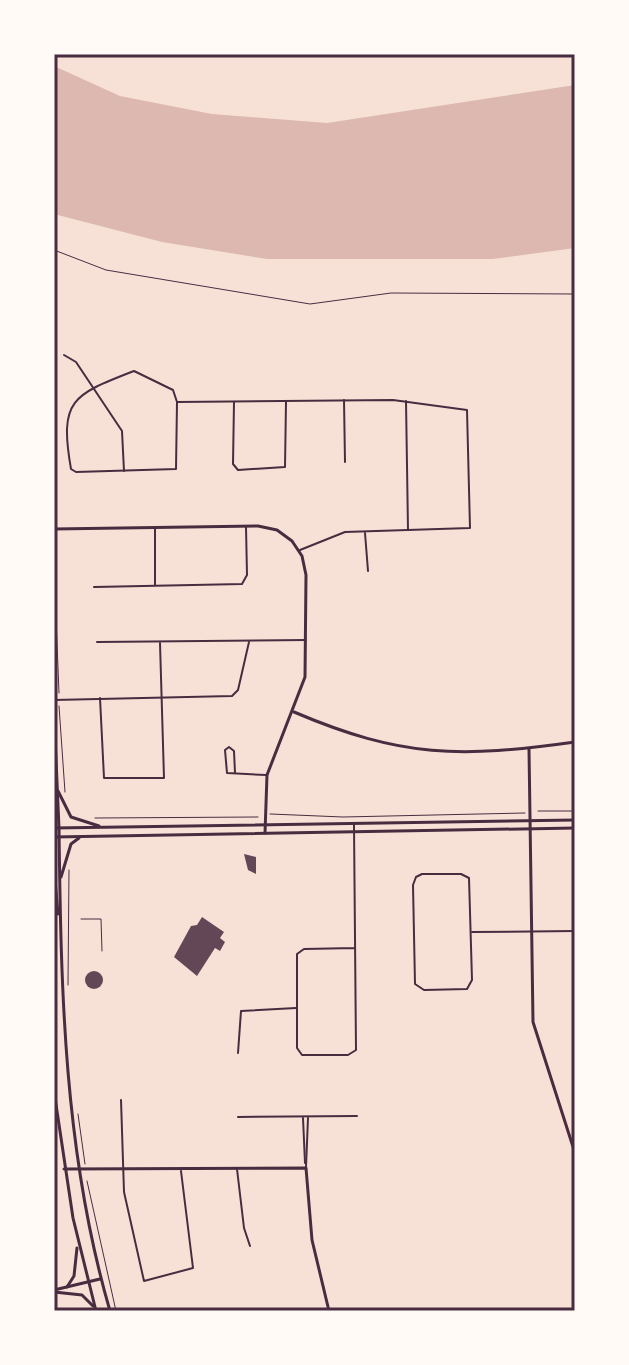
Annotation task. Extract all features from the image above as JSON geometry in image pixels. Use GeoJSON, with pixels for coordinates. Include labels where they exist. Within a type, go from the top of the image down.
{"type":"FeatureCollection","features":[{"type":"Feature","properties":{"kind":"main road"},"geometry":{"type":"LineString","coordinates":[[54,529],[270,528],[287,537],[299,550],[305,569],[305,677],[267,775],[265,833]]}},
{"type":"Feature","properties":{"kind":"main road"},"geometry":{"type":"LineString","coordinates":[[293,712],[361,739],[408,750],[459,753],[529,749],[575,742]]}},
{"type":"Feature","properties":{"kind":"main road"},"geometry":{"type":"LineString","coordinates":[[54,713],[62,1023],[78,1171],[100,1279],[110,1311]]}},
{"type":"Feature","properties":{"kind":"main road"},"geometry":{"type":"LineString","coordinates":[[529,749],[534,1030],[575,1153]]}},
{"type":"Feature","properties":{"kind":"main road"},"geometry":{"type":"LineString","coordinates":[[58,791],[71,817],[103,827]]}},
{"type":"Feature","properties":{"kind":"main road"},"geometry":{"type":"LineString","coordinates":[[57,828],[575,820]]}},
{"type":"Feature","properties":{"kind":"main road"},"geometry":{"type":"LineString","coordinates":[[57,837],[575,828]]}},
{"type":"Feature","properties":{"kind":"main road"},"geometry":{"type":"LineString","coordinates":[[60,880],[71,844],[83,836]]}},
{"type":"Feature","properties":{"kind":"main road"},"geometry":{"type":"LineString","coordinates":[[54,868],[60,934]]}},
{"type":"Feature","properties":{"kind":"main road"},"geometry":{"type":"LineString","coordinates":[[54,1091],[78,1244],[96,1310]]}},
{"type":"Feature","properties":{"kind":"main road"},"geometry":{"type":"LineString","coordinates":[[64,1169],[306,1168],[312,1240],[329,1311]]}},
{"type":"Feature","properties":{"kind":"main road"},"geometry":{"type":"LineString","coordinates":[[67,1287],[75,1270],[78,1244]]}},
{"type":"Feature","properties":{"kind":"main road"},"geometry":{"type":"LineString","coordinates":[[54,1291],[100,1279]]}},
{"type":"Feature","properties":{"kind":"main road"},"geometry":{"type":"LineString","coordinates":[[54,1291],[82,1295],[96,1310]]}},
{"type":"Feature","properties":{"kind":"street"},"geometry":{"type":"LineString","coordinates":[[64,355],[76,362],[123,433],[124,471]]}},
{"type":"Feature","properties":{"kind":"street"},"geometry":{"type":"LineString","coordinates":[[135,371],[174,391],[177,402],[176,469],[76,472],[71,469],[66,417],[71,406],[92,388],[135,371]]}},
{"type":"Feature","properties":{"kind":"street"},"geometry":{"type":"LineString","coordinates":[[234,402],[234,468],[281,469],[287,461],[286,400]]}},
{"type":"Feature","properties":{"kind":"street"},"geometry":{"type":"LineString","coordinates":[[344,400],[345,462]]}},
{"type":"Feature","properties":{"kind":"street"},"geometry":{"type":"LineString","coordinates":[[177,402],[406,401],[467,410],[471,521],[468,529],[328,536],[299,550]]}},
{"type":"Feature","properties":{"kind":"street"},"geometry":{"type":"LineString","coordinates":[[406,401],[408,531]]}},
{"type":"Feature","properties":{"kind":"street"},"geometry":{"type":"LineString","coordinates":[[94,587],[244,583],[246,526]]}},
{"type":"Feature","properties":{"kind":"street"},"geometry":{"type":"LineString","coordinates":[[155,528],[155,586]]}},
{"type":"Feature","properties":{"kind":"street"},"geometry":{"type":"LineString","coordinates":[[365,532],[368,571]]}},
{"type":"Feature","properties":{"kind":"street"},"geometry":{"type":"LineString","coordinates":[[97,642],[307,640]]}},
{"type":"Feature","properties":{"kind":"street"},"geometry":{"type":"LineString","coordinates":[[54,700],[234,695],[249,642]]}},
{"type":"Feature","properties":{"kind":"street"},"geometry":{"type":"LineString","coordinates":[[100,698],[104,778],[164,778],[160,643]]}},
{"type":"Feature","properties":{"kind":"street"},"geometry":{"type":"LineString","coordinates":[[235,773],[234,751],[229,747],[225,750],[225,771],[235,773],[267,775]]}},
{"type":"Feature","properties":{"kind":"street"},"geometry":{"type":"LineString","coordinates":[[354,824],[355,948],[355,1052],[348,1055],[300,1054],[298,952],[355,948]]}},
{"type":"Feature","properties":{"kind":"street"},"geometry":{"type":"LineString","coordinates":[[417,876],[468,876],[471,932],[469,987],[417,987],[413,885],[417,876]]}},
{"type":"Feature","properties":{"kind":"street"},"geometry":{"type":"LineString","coordinates":[[471,932],[575,931]]}},
{"type":"Feature","properties":{"kind":"street"},"geometry":{"type":"LineString","coordinates":[[238,1053],[239,1013],[246,1009],[297,1008]]}},
{"type":"Feature","properties":{"kind":"street"},"geometry":{"type":"LineString","coordinates":[[121,1100],[124,1192],[144,1281],[193,1268],[180,1169]]}},
{"type":"Feature","properties":{"kind":"street"},"geometry":{"type":"LineString","coordinates":[[306,1168],[308,1116]]}},
{"type":"Feature","properties":{"kind":"street"},"geometry":{"type":"LineString","coordinates":[[238,1117],[357,1116]]}},
{"type":"Feature","properties":{"kind":"street"},"geometry":{"type":"LineString","coordinates":[[303,1117],[306,1168]]}},
{"type":"Feature","properties":{"kind":"street"},"geometry":{"type":"LineString","coordinates":[[237,1169],[244,1228],[250,1246]]}},
{"type":"Feature","properties":{"kind":"lane"},"geometry":{"type":"LineString","coordinates":[[81,919],[101,919],[102,951]]}},
{"type":"Feature","properties":{"kind":"path"},"geometry":{"type":"LineString","coordinates":[[54,250],[106,270],[310,304],[391,293],[575,294]]}},
{"type":"Feature","properties":{"kind":"path"},"geometry":{"type":"LineString","coordinates":[[54,568],[65,797]]}},
{"type":"Feature","properties":{"kind":"path"},"geometry":{"type":"LineString","coordinates":[[91,818],[238,819],[265,814],[343,817],[575,811]]}},
{"type":"Feature","properties":{"kind":"path"},"geometry":{"type":"LineString","coordinates":[[68,991],[69,864]]}},
{"type":"Feature","properties":{"kind":"path"},"geometry":{"type":"LineString","coordinates":[[78,1112],[85,1171],[116,1311]]}},
{"type":"Feature","properties":{"kind":"shaded area"},"geometry":{"type":"Polygon","coordinates":[[[54,66],[120,96],[212,114],[327,123],[575,85],[575,248],[493,259],[267,259],[162,242],[54,214],[54,66]]]}},
{"type":"Feature","properties":{"kind":"building"},"geometry":{"type":"Polygon","coordinates":[[[244,854],[256,857],[256,874],[248,870],[244,854]]]}},
{"type":"Feature","properties":{"kind":"building"},"geometry":{"type":"Polygon","coordinates":[[[202,917],[224,932],[220,938],[225,942],[220,951],[215,948],[197,976],[174,957],[191,926],[197,925],[202,917]]]}},
{"type":"Feature","properties":{"kind":"building"},"geometry":{"type":"Polygon","coordinates":[[[94,971],[103,980],[94,989],[85,980],[94,971]]]}}]}
